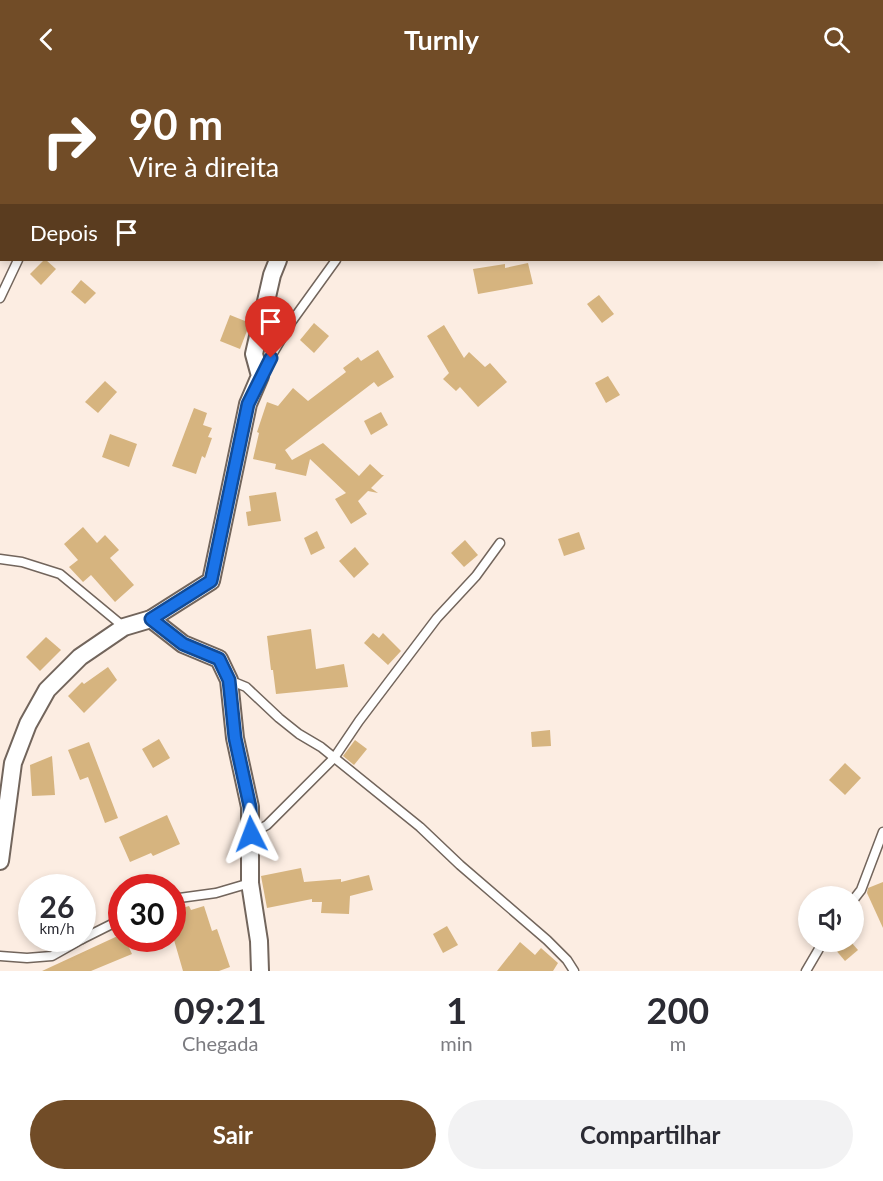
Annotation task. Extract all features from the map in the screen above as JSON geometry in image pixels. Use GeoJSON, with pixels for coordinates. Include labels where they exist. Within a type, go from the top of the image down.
{"type":"FeatureCollection","features":[{"type":"Feature","properties":{"kind":"street"},"geometry":{"type":"LineString","coordinates":[[0,861],[13,763],[28,724],[47,690],[80,657],[124,627],[151,619],[211,581],[248,404],[260,376],[254,354],[272,275],[278,261]]}},
{"type":"Feature","properties":{"kind":"street"},"geometry":{"type":"LineString","coordinates":[[151,619],[183,644],[219,659],[229,680],[235,738],[250,807],[250,883],[259,941],[260,971]]}},
{"type":"Feature","properties":{"kind":"lane"},"geometry":{"type":"LineString","coordinates":[[0,298],[18,261]]}},
{"type":"Feature","properties":{"kind":"lane"},"geometry":{"type":"LineString","coordinates":[[260,376],[292,321],[335,261]]}},
{"type":"Feature","properties":{"kind":"lane"},"geometry":{"type":"LineString","coordinates":[[251,834],[267,825],[334,758],[437,618],[476,576],[500,543]]}},
{"type":"Feature","properties":{"kind":"lane"},"geometry":{"type":"LineString","coordinates":[[0,559],[22,562],[60,574],[124,627]]}},
{"type":"Feature","properties":{"kind":"lane"},"geometry":{"type":"LineString","coordinates":[[229,680],[246,687],[279,718],[299,734],[321,747],[420,827],[460,865],[547,940],[567,960],[574,971]]}},
{"type":"Feature","properties":{"kind":"lane"},"geometry":{"type":"LineString","coordinates":[[863,886],[883,832]]}},
{"type":"Feature","properties":{"kind":"lane"},"geometry":{"type":"LineString","coordinates":[[186,897],[216,893],[250,883]]}},
{"type":"Feature","properties":{"kind":"lane"},"geometry":{"type":"LineString","coordinates":[[0,956],[27,958],[52,956],[59,952]]}},
{"type":"Feature","properties":{"kind":"lane"},"geometry":{"type":"LineString","coordinates":[[806,971],[817,952]]}},
{"type":"Feature","properties":{"kind":"building"},"geometry":{"type":"Polygon","coordinates":[[[43,261],[47,261],[56,269],[41,285],[30,274],[43,261]]]}},
{"type":"Feature","properties":{"kind":"building"},"geometry":{"type":"Polygon","coordinates":[[[528,263],[533,284],[478,294],[473,269],[505,264],[505,268],[528,263]]]}},
{"type":"Feature","properties":{"kind":"building"},"geometry":{"type":"Polygon","coordinates":[[[81,280],[96,293],[85,304],[71,292],[81,280]]]}},
{"type":"Feature","properties":{"kind":"building"},"geometry":{"type":"Polygon","coordinates":[[[599,295],[614,314],[602,323],[587,304],[599,295]]]}},
{"type":"Feature","properties":{"kind":"building"},"geometry":{"type":"Polygon","coordinates":[[[230,315],[250,323],[240,349],[220,341],[230,315]]]}},
{"type":"Feature","properties":{"kind":"building"},"geometry":{"type":"Polygon","coordinates":[[[314,323],[329,336],[314,353],[300,340],[314,323]]]}},
{"type":"Feature","properties":{"kind":"building"},"geometry":{"type":"Polygon","coordinates":[[[444,325],[464,358],[469,352],[485,367],[490,363],[507,382],[478,407],[460,387],[456,391],[443,379],[449,373],[427,336],[444,325]]]}},
{"type":"Feature","properties":{"kind":"building"},"geometry":{"type":"Polygon","coordinates":[[[378,350],[394,377],[378,387],[374,382],[285,450],[292,460],[323,443],[359,476],[370,464],[384,475],[371,488],[378,493],[368,491],[358,501],[367,514],[351,524],[335,499],[346,493],[310,459],[306,476],[275,469],[276,464],[253,459],[259,433],[257,432],[267,402],[278,406],[293,388],[308,401],[346,372],[343,368],[358,357],[361,361],[378,350]]]}},
{"type":"Feature","properties":{"kind":"building"},"geometry":{"type":"Polygon","coordinates":[[[608,376],[620,395],[606,403],[595,383],[608,376]]]}},
{"type":"Feature","properties":{"kind":"building"},"geometry":{"type":"Polygon","coordinates":[[[105,381],[117,392],[98,413],[85,402],[105,381]]]}},
{"type":"Feature","properties":{"kind":"building"},"geometry":{"type":"Polygon","coordinates":[[[194,408],[207,413],[203,425],[212,428],[208,437],[212,438],[205,458],[202,456],[196,474],[172,466],[194,408]]]}},
{"type":"Feature","properties":{"kind":"building"},"geometry":{"type":"Polygon","coordinates":[[[381,412],[388,425],[371,435],[364,421],[381,412]]]}},
{"type":"Feature","properties":{"kind":"building"},"geometry":{"type":"Polygon","coordinates":[[[110,434],[137,444],[129,467],[102,457],[110,434]]]}},
{"type":"Feature","properties":{"kind":"building"},"geometry":{"type":"Polygon","coordinates":[[[276,492],[281,521],[248,526],[246,512],[251,511],[249,496],[276,492]]]}},
{"type":"Feature","properties":{"kind":"building"},"geometry":{"type":"Polygon","coordinates":[[[83,527],[97,543],[105,535],[119,550],[110,558],[134,585],[115,602],[91,575],[83,582],[69,567],[78,560],[64,544],[83,527]]]}},
{"type":"Feature","properties":{"kind":"building"},"geometry":{"type":"Polygon","coordinates":[[[317,531],[325,548],[311,555],[304,538],[317,531]]]}},
{"type":"Feature","properties":{"kind":"building"},"geometry":{"type":"Polygon","coordinates":[[[579,532],[585,549],[564,556],[558,539],[579,532]]]}},
{"type":"Feature","properties":{"kind":"building"},"geometry":{"type":"Polygon","coordinates":[[[465,540],[478,555],[464,567],[451,553],[465,540]]]}},
{"type":"Feature","properties":{"kind":"building"},"geometry":{"type":"Polygon","coordinates":[[[355,547],[369,564],[354,578],[339,561],[355,547]]]}},
{"type":"Feature","properties":{"kind":"building"},"geometry":{"type":"Polygon","coordinates":[[[311,629],[316,669],[344,664],[348,687],[276,694],[267,636],[311,629]]]}},
{"type":"Feature","properties":{"kind":"building"},"geometry":{"type":"Polygon","coordinates":[[[373,633],[379,638],[383,633],[401,651],[388,665],[364,643],[373,633]]]}},
{"type":"Feature","properties":{"kind":"building"},"geometry":{"type":"Polygon","coordinates":[[[46,637],[61,650],[40,671],[26,657],[46,637]]]}},
{"type":"Feature","properties":{"kind":"building"},"geometry":{"type":"Polygon","coordinates":[[[108,667],[117,680],[84,713],[68,696],[82,682],[84,684],[108,667]]]}},
{"type":"Feature","properties":{"kind":"building"},"geometry":{"type":"Polygon","coordinates":[[[550,730],[551,746],[532,747],[531,732],[550,730]]]}},
{"type":"Feature","properties":{"kind":"building"},"geometry":{"type":"Polygon","coordinates":[[[159,739],[170,758],[153,768],[142,749],[159,739]]]}},
{"type":"Feature","properties":{"kind":"building"},"geometry":{"type":"Polygon","coordinates":[[[355,740],[367,749],[354,765],[343,756],[355,740]]]}},
{"type":"Feature","properties":{"kind":"building"},"geometry":{"type":"Polygon","coordinates":[[[89,742],[118,818],[105,823],[88,777],[80,780],[68,750],[89,742]]]}},
{"type":"Feature","properties":{"kind":"building"},"geometry":{"type":"Polygon","coordinates":[[[52,756],[55,795],[32,796],[30,765],[52,756]]]}},
{"type":"Feature","properties":{"kind":"building"},"geometry":{"type":"Polygon","coordinates":[[[845,763],[861,778],[845,795],[829,780],[845,763]]]}},
{"type":"Feature","properties":{"kind":"building"},"geometry":{"type":"Polygon","coordinates":[[[167,815],[180,844],[153,856],[151,853],[130,862],[119,837],[167,815]]]}},
{"type":"Feature","properties":{"kind":"building"},"geometry":{"type":"Polygon","coordinates":[[[301,868],[304,882],[341,879],[341,882],[369,875],[373,890],[350,896],[349,914],[321,913],[322,902],[312,902],[312,899],[267,908],[261,876],[301,868]]]}},
{"type":"Feature","properties":{"kind":"building"},"geometry":{"type":"Polygon","coordinates":[[[883,882],[883,928],[867,893],[868,888],[883,882]]]}},
{"type":"Feature","properties":{"kind":"building"},"geometry":{"type":"Polygon","coordinates":[[[189,906],[191,910],[204,906],[212,931],[217,929],[230,967],[219,971],[183,971],[178,952],[186,952],[186,907],[189,906]]]}},
{"type":"Feature","properties":{"kind":"building"},"geometry":{"type":"Polygon","coordinates":[[[447,926],[458,945],[443,953],[433,934],[447,926]]]}},
{"type":"Feature","properties":{"kind":"building"},"geometry":{"type":"Polygon","coordinates":[[[108,940],[108,952],[131,952],[132,954],[91,971],[42,971],[83,952],[96,952],[96,946],[108,940]]]}},
{"type":"Feature","properties":{"kind":"building"},"geometry":{"type":"Polygon","coordinates":[[[520,942],[535,955],[541,948],[558,963],[553,971],[497,971],[520,942]]]}},
{"type":"Feature","properties":{"kind":"building"},"geometry":{"type":"Polygon","coordinates":[[[837,952],[856,952],[845,961],[837,952]]]}},
{"type":"Feature","properties":{"kind":"route"},"geometry":{"type":"LineString","coordinates":[[251,834],[250,807],[235,738],[229,680],[219,659],[183,644],[151,619],[211,581],[248,404],[271,358]]}}]}
